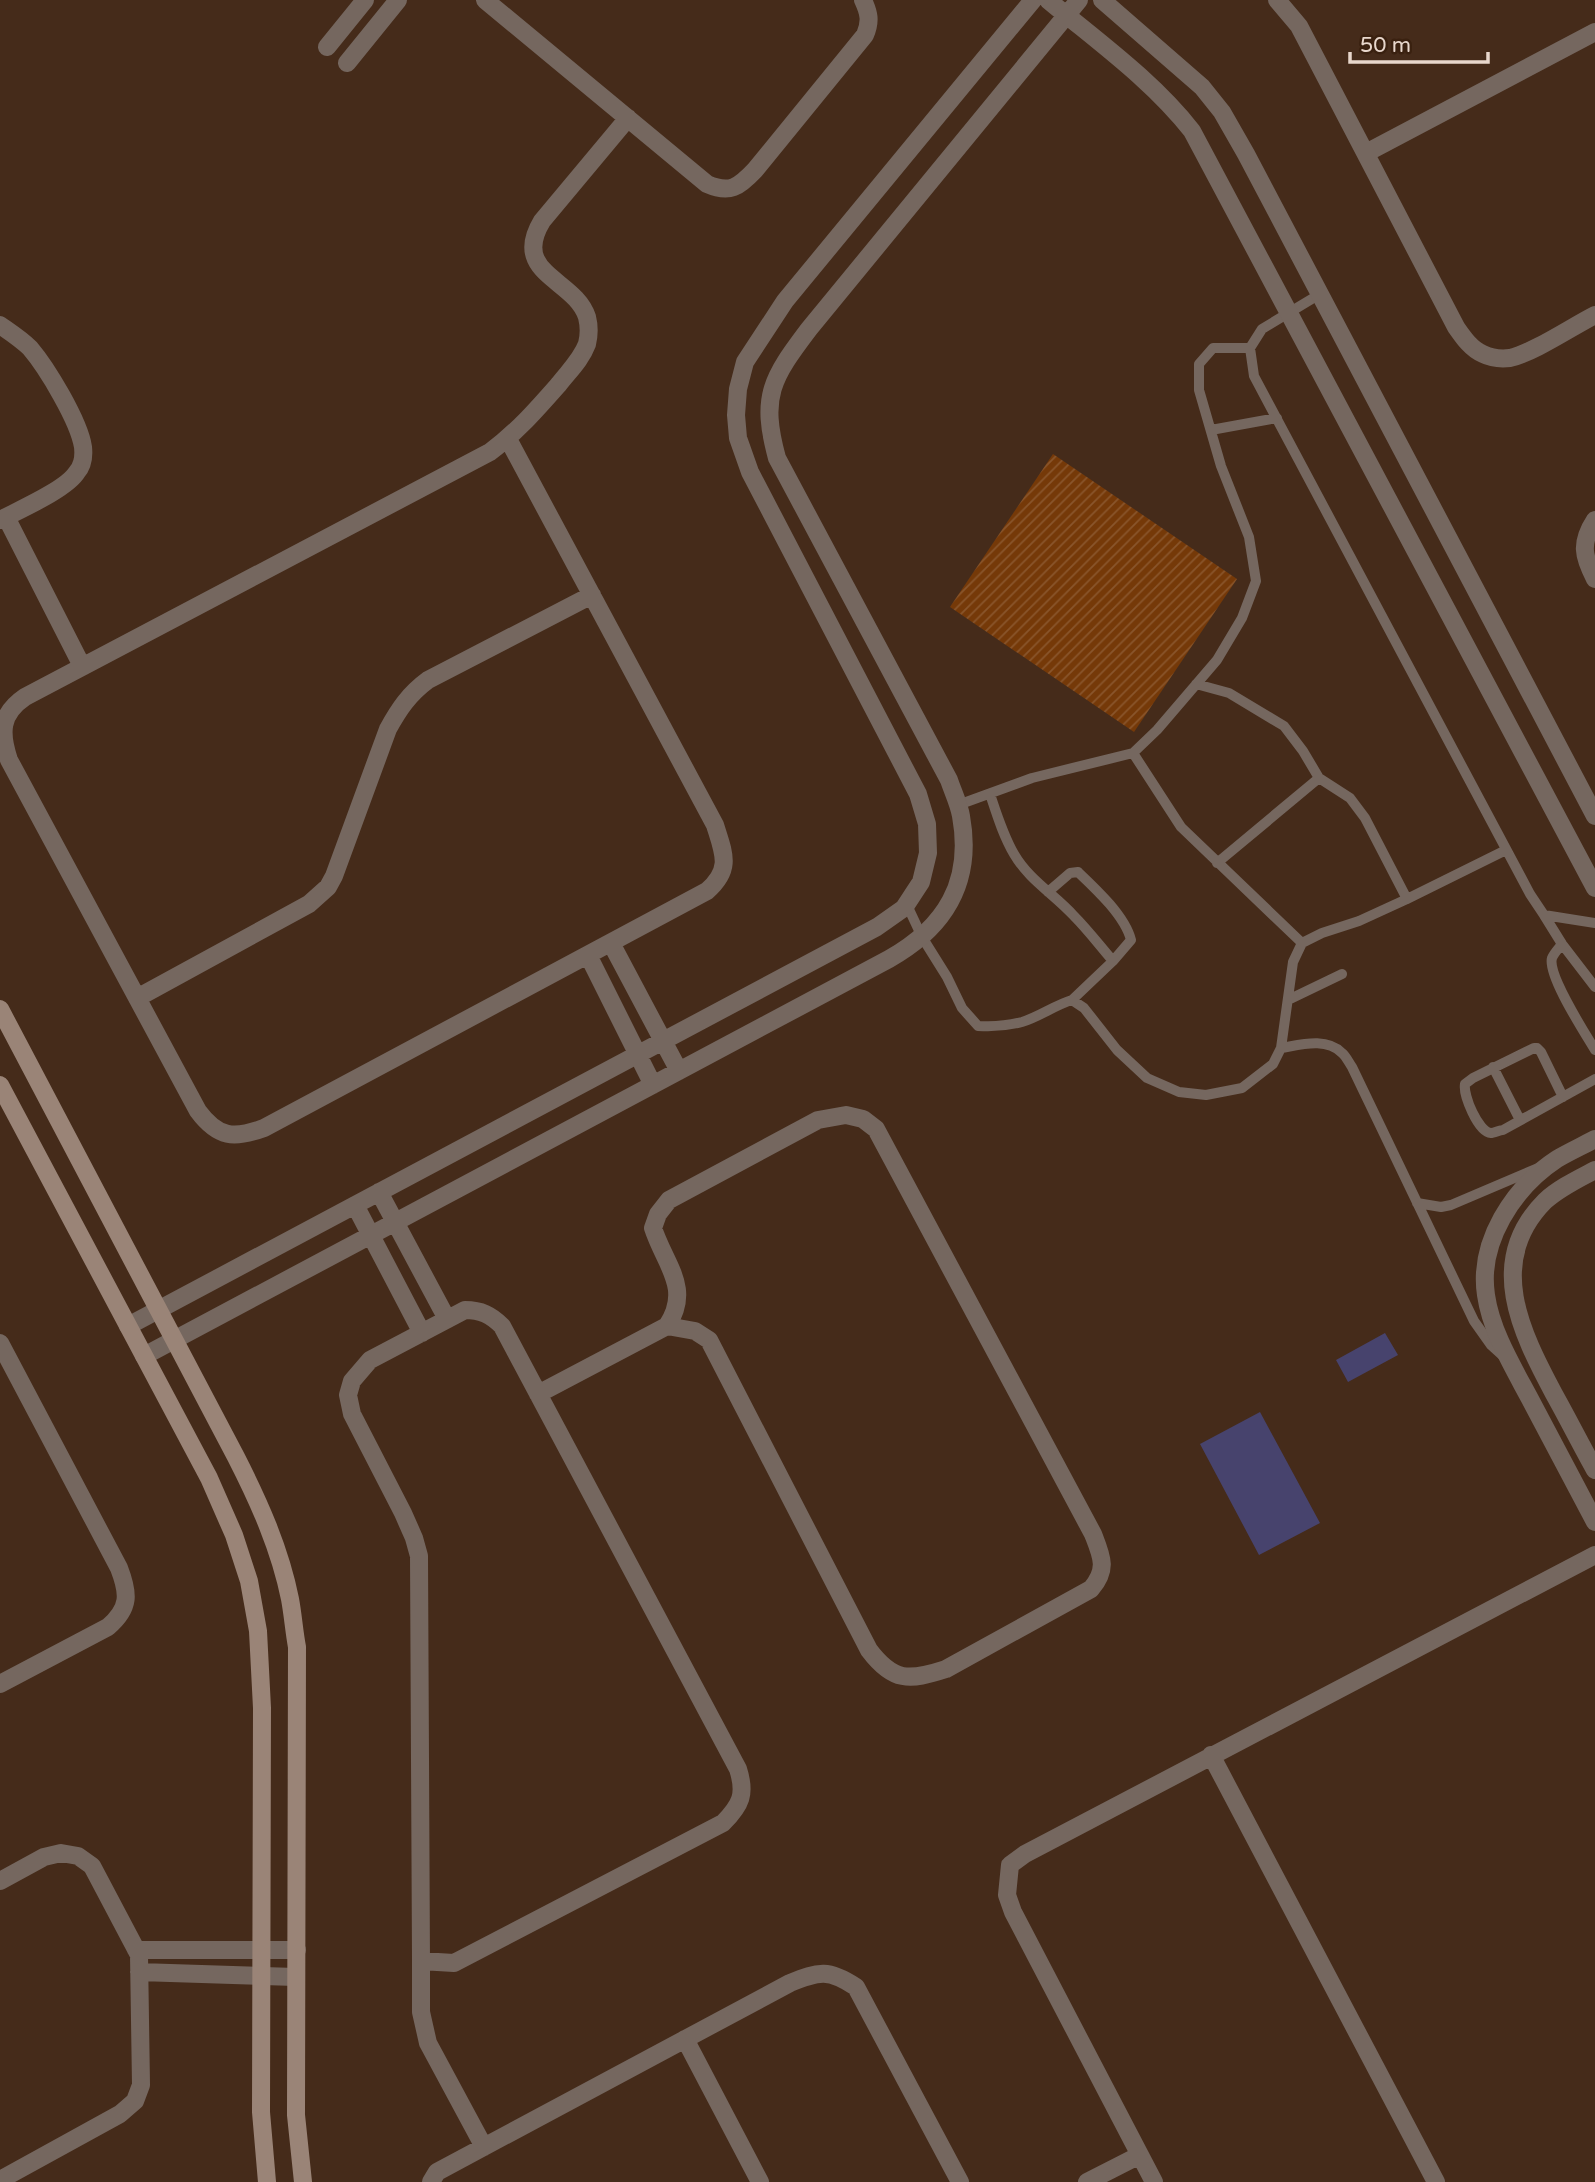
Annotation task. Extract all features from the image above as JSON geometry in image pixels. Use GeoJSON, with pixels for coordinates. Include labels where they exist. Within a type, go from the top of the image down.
{"type":"FeatureCollection","features":[{"type":"Feature","properties":{"kind":"street"},"geometry":{"type":"LineString","coordinates":[[327,47],[365,0]]}},
{"type":"Feature","properties":{"kind":"street"},"geometry":{"type":"LineString","coordinates":[[347,63],[398,0]]}},
{"type":"Feature","properties":{"kind":"street"},"geometry":{"type":"LineString","coordinates":[[485,0],[707,184],[719,189],[730,189],[742,183],[755,170],[864,34],[869,24],[868,11],[863,0]]}},
{"type":"Feature","properties":{"kind":"street"},"geometry":{"type":"LineString","coordinates":[[128,1326],[877,927],[907,905],[921,882],[928,853],[927,824],[918,794],[750,472],[738,438],[738,389],[745,362],[785,301],[1033,0]]}},
{"type":"Feature","properties":{"kind":"street"},"geometry":{"type":"LineString","coordinates":[[1048,0],[1157,92],[1176,110],[1192,131],[1595,888]]}},
{"type":"Feature","properties":{"kind":"street"},"geometry":{"type":"LineString","coordinates":[[144,1356],[889,959],[912,946],[931,930],[948,907],[960,878],[965,847],[958,806],[949,780],[777,458],[769,429],[769,404],[775,378],[809,329],[1079,0]]}},
{"type":"Feature","properties":{"kind":"street"},"geometry":{"type":"LineString","coordinates":[[1102,0],[1202,87],[1222,112],[1595,816]]}},
{"type":"Feature","properties":{"kind":"street"},"geometry":{"type":"LineString","coordinates":[[1277,0],[1299,26],[1456,327],[1467,342],[1480,353],[1496,358],[1510,358],[1595,315]]}},
{"type":"Feature","properties":{"kind":"street"},"geometry":{"type":"LineString","coordinates":[[1366,153],[1595,32]]}},
{"type":"Feature","properties":{"kind":"street"},"geometry":{"type":"LineString","coordinates":[[508,439],[715,825],[725,866],[718,882],[707,891],[264,1128],[245,1135],[217,1131],[198,1111],[9,760],[3,742],[6,716],[24,696],[490,452],[533,415],[579,359],[588,341],[587,317],[580,304],[543,271],[537,261],[533,246],[535,233],[542,221],[628,118]]}},
{"type":"Feature","properties":{"kind":"street"},"geometry":{"type":"LineString","coordinates":[[0,325],[27,345],[44,365],[77,426],[83,446],[83,460],[77,474],[65,484],[3,518],[82,666]]}},
{"type":"Feature","properties":{"kind":"street"},"geometry":{"type":"LineString","coordinates":[[1595,520],[1586,534],[1583,550],[1595,579]]}},
{"type":"Feature","properties":{"kind":"street"},"geometry":{"type":"LineString","coordinates":[[786,542],[816,531]]}},
{"type":"Feature","properties":{"kind":"street"},"geometry":{"type":"LineString","coordinates":[[137,998],[309,904],[328,887],[388,730],[399,707],[413,691],[428,680],[592,595]]}},
{"type":"Feature","properties":{"kind":"street"},"geometry":{"type":"LineString","coordinates":[[611,943],[679,1071]]}},
{"type":"Feature","properties":{"kind":"street"},"geometry":{"type":"LineString","coordinates":[[587,955],[653,1085]]}},
{"type":"Feature","properties":{"kind":"street"},"geometry":{"type":"LineString","coordinates":[[2,1018],[175,1340],[256,1498],[273,1540],[289,1598],[297,1647],[296,2115],[303,2182]]}},
{"type":"Feature","properties":{"kind":"street"},"geometry":{"type":"LineString","coordinates":[[0,1085],[209,1478],[234,1535],[249,1581],[258,1631],[262,1708],[261,2112],[267,2182]]}},
{"type":"Feature","properties":{"kind":"street"},"geometry":{"type":"LineString","coordinates":[[538,1394],[667,1326],[675,1315],[678,1296],[676,1280],[653,1228],[669,1200],[818,1120],[846,1115],[863,1119],[876,1129],[1093,1534],[1101,1554],[1103,1567],[1100,1579],[1091,1589],[946,1670],[925,1676],[895,1675],[882,1667],[869,1650],[709,1340],[695,1331],[667,1326]]}},
{"type":"Feature","properties":{"kind":"street"},"geometry":{"type":"LineString","coordinates":[[1595,1139],[1557,1160],[1531,1180],[1509,1206],[1493,1235],[1486,1267],[1486,1295],[1494,1323],[1514,1368],[1595,1522]]}},
{"type":"Feature","properties":{"kind":"street"},"geometry":{"type":"LineString","coordinates":[[1569,1473],[1593,1464],[1529,1348],[1517,1312],[1512,1278],[1517,1247],[1530,1221],[1546,1201],[1570,1182],[1595,1170]]}},
{"type":"Feature","properties":{"kind":"street"},"geometry":{"type":"LineString","coordinates":[[379,1192],[447,1320]]}},
{"type":"Feature","properties":{"kind":"street"},"geometry":{"type":"LineString","coordinates":[[355,1205],[422,1333]]}},
{"type":"Feature","properties":{"kind":"street"},"geometry":{"type":"LineString","coordinates":[[421,1961],[454,1963],[723,1823],[738,1808],[743,1783],[738,1769],[502,1326],[486,1313],[474,1310],[465,1310],[370,1360],[352,1381],[348,1395],[352,1414],[403,1513],[419,1556],[421,2012],[428,2043],[484,2147]]}},
{"type":"Feature","properties":{"kind":"street"},"geometry":{"type":"LineString","coordinates":[[0,1343],[120,1568],[127,1589],[125,1605],[119,1617],[108,1627],[0,1684]]}},
{"type":"Feature","properties":{"kind":"street"},"geometry":{"type":"LineString","coordinates":[[1154,2182],[1013,1912],[1007,1895],[1010,1865],[1025,1854],[1210,1755],[1595,1555]]}},
{"type":"Feature","properties":{"kind":"street"},"geometry":{"type":"LineString","coordinates":[[1210,1755],[1436,2182]]}},
{"type":"Feature","properties":{"kind":"street"},"geometry":{"type":"LineString","coordinates":[[0,1881],[44,1857],[61,1853],[78,1856],[92,1866],[139,1955],[141,2075],[141,2085],[135,2101],[120,2114],[0,2179]]}},
{"type":"Feature","properties":{"kind":"street"},"geometry":{"type":"LineString","coordinates":[[136,1950],[297,1950]]}},
{"type":"Feature","properties":{"kind":"street"},"geometry":{"type":"LineString","coordinates":[[139,1972],[296,1977]]}},
{"type":"Feature","properties":{"kind":"street"},"geometry":{"type":"LineString","coordinates":[[431,2182],[437,2172],[790,1983],[813,1973],[825,1972],[839,1976],[856,1987],[960,2182]]}},
{"type":"Feature","properties":{"kind":"street"},"geometry":{"type":"LineString","coordinates":[[685,2039],[760,2182]]}},
{"type":"Feature","properties":{"kind":"street"},"geometry":{"type":"LineString","coordinates":[[1087,2182],[1140,2155]]}},
{"type":"Feature","properties":{"kind":"lane"},"geometry":{"type":"LineString","coordinates":[[1320,293],[1262,329],[1250,348],[1254,376],[1506,850],[1562,944],[1595,987]]}},
{"type":"Feature","properties":{"kind":"lane"},"geometry":{"type":"LineString","coordinates":[[958,806],[1032,778],[1133,754],[1217,660],[1242,618],[1256,581],[1249,537],[1221,466],[1199,390],[1199,364],[1213,348],[1250,348]]}},
{"type":"Feature","properties":{"kind":"lane"},"geometry":{"type":"LineString","coordinates":[[1211,430],[1277,418]]}},
{"type":"Feature","properties":{"kind":"lane"},"geometry":{"type":"LineString","coordinates":[[1196,684],[1229,693],[1284,726],[1319,778],[1350,798],[1365,818],[1407,899]]}},
{"type":"Feature","properties":{"kind":"lane"},"geometry":{"type":"LineString","coordinates":[[1133,754],[1181,827],[1302,943]]}},
{"type":"Feature","properties":{"kind":"lane"},"geometry":{"type":"LineString","coordinates":[[1217,863],[1319,778]]}},
{"type":"Feature","properties":{"kind":"lane"},"geometry":{"type":"LineString","coordinates":[[990,794],[1002,830],[1015,855],[1035,882],[1074,916],[1113,961]]}},
{"type":"Feature","properties":{"kind":"lane"},"geometry":{"type":"LineString","coordinates":[[1072,1000],[1084,1008],[1117,1051],[1147,1078],[1179,1092],[1206,1094],[1242,1088],[1273,1064],[1281,1048],[1293,962],[1302,943],[1407,899],[1506,850]]}},
{"type":"Feature","properties":{"kind":"lane"},"geometry":{"type":"LineString","coordinates":[[907,905],[962,1008],[978,1026],[1000,1027],[1024,1021],[1072,1000],[1131,940],[1129,930],[1094,887],[1078,872],[1070,873],[1048,892]]}},
{"type":"Feature","properties":{"kind":"lane"},"geometry":{"type":"LineString","coordinates":[[1544,915],[1595,923]]}},
{"type":"Feature","properties":{"kind":"lane"},"geometry":{"type":"LineString","coordinates":[[1562,944],[1552,956],[1556,981],[1595,1050]]}},
{"type":"Feature","properties":{"kind":"lane"},"geometry":{"type":"LineString","coordinates":[[1288,1000],[1342,974]]}},
{"type":"Feature","properties":{"kind":"lane"},"geometry":{"type":"LineString","coordinates":[[1281,1048],[1307,1043],[1321,1044],[1332,1046],[1342,1053],[1352,1067],[1474,1321],[1491,1345],[1514,1368]]}},
{"type":"Feature","properties":{"kind":"lane"},"geometry":{"type":"LineString","coordinates":[[1563,1097],[1537,1048],[1531,1048],[1493,1067],[1465,1084],[1463,1092],[1480,1125],[1485,1131],[1492,1133],[1520,1120],[1563,1097],[1595,1079]]}},
{"type":"Feature","properties":{"kind":"lane"},"geometry":{"type":"LineString","coordinates":[[1493,1067],[1520,1120]]}},
{"type":"Feature","properties":{"kind":"lane"},"geometry":{"type":"LineString","coordinates":[[1417,1203],[1441,1207],[1451,1205],[1557,1160]]}},
{"type":"Feature","properties":{"kind":"shaded area"},"geometry":{"type":"Polygon","coordinates":[[[1385,1333],[1398,1355],[1348,1382],[1336,1360],[1385,1333]]]}},
{"type":"Feature","properties":{"kind":"shaded area"},"geometry":{"type":"Polygon","coordinates":[[[1260,1412],[1320,1523],[1259,1555],[1200,1444],[1260,1412]]]}},
{"type":"Feature","properties":{"kind":"building"},"geometry":{"type":"Polygon","coordinates":[[[1053,454],[1237,579],[1134,732],[950,607],[1053,454]]]}}]}
